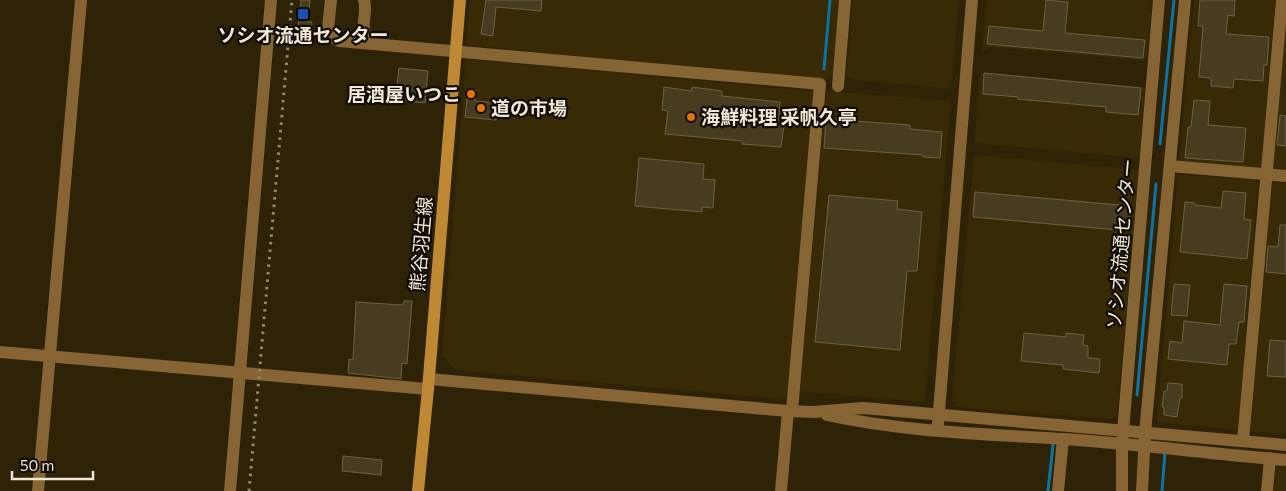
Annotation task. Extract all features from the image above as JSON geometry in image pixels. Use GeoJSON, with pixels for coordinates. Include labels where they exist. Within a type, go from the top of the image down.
{"type":"FeatureCollection","features":[{"type":"Feature","properties":{"kind":"main road","name":"熊谷羽生線"},"geometry":{"type":"LineString","coordinates":[[418,491],[429,384],[460,0]]}},
{"type":"Feature","properties":{"kind":"street"},"geometry":{"type":"LineString","coordinates":[[38,491],[81,0]]}},
{"type":"Feature","properties":{"kind":"street"},"geometry":{"type":"LineString","coordinates":[[230,491],[271,0]]}},
{"type":"Feature","properties":{"kind":"street"},"geometry":{"type":"LineString","coordinates":[[331,0],[328,28],[331,36],[339,41],[820,84],[782,491]]}},
{"type":"Feature","properties":{"kind":"street"},"geometry":{"type":"LineString","coordinates":[[364,0],[363,29],[366,37],[374,43]]}},
{"type":"Feature","properties":{"kind":"street"},"geometry":{"type":"LineString","coordinates":[[838,86],[845,0]]}},
{"type":"Feature","properties":{"kind":"street"},"geometry":{"type":"LineString","coordinates":[[938,430],[972,0]]}},
{"type":"Feature","properties":{"kind":"street","name":"ソシオ流通センター"},"geometry":{"type":"LineString","coordinates":[[1122,491],[1123,437],[1159,0]]}},
{"type":"Feature","properties":{"kind":"street"},"geometry":{"type":"LineString","coordinates":[[1142,491],[1146,446],[1145,433],[1185,0]]}},
{"type":"Feature","properties":{"kind":"street"},"geometry":{"type":"LineString","coordinates":[[1243,441],[1282,0]]}},
{"type":"Feature","properties":{"kind":"street"},"geometry":{"type":"LineString","coordinates":[[1170,166],[1286,176]]}},
{"type":"Feature","properties":{"kind":"street"},"geometry":{"type":"LineString","coordinates":[[0,352],[240,373],[429,384],[790,411],[814,412],[862,408],[1123,437],[1146,446],[1286,460]]}},
{"type":"Feature","properties":{"kind":"street"},"geometry":{"type":"LineString","coordinates":[[814,412],[858,422],[1063,439],[1123,437],[1145,433],[1286,445]]}},
{"type":"Feature","properties":{"kind":"street"},"geometry":{"type":"LineString","coordinates":[[1058,491],[1063,439]]}},
{"type":"Feature","properties":{"kind":"street"},"geometry":{"type":"LineString","coordinates":[[1267,491],[1270,458]]}},
{"type":"Feature","properties":{"kind":"shaded area"},"geometry":{"type":"Polygon","coordinates":[[[470,0],[841,0],[835,73],[826,81],[466,45],[470,0]]]}},
{"type":"Feature","properties":{"kind":"shaded area"},"geometry":{"type":"Polygon","coordinates":[[[853,0],[959,0],[951,89],[851,79],[847,75],[853,0]]]}},
{"type":"Feature","properties":{"kind":"shaded area"},"geometry":{"type":"Polygon","coordinates":[[[987,0],[1152,0],[1147,57],[1144,61],[987,47],[987,50],[982,50],[987,0]]]}},
{"type":"Feature","properties":{"kind":"shaded area"},"geometry":{"type":"Polygon","coordinates":[[[1194,0],[1275,0],[1261,166],[1258,168],[1179,161],[1194,0]]]}},
{"type":"Feature","properties":{"kind":"shaded area"},"geometry":{"type":"Polygon","coordinates":[[[1286,12],[1286,170],[1275,169],[1273,164],[1286,12]]]}},
{"type":"Feature","properties":{"kind":"shaded area"},"geometry":{"type":"Polygon","coordinates":[[[466,59],[809,91],[809,89],[816,90],[788,395],[784,399],[455,370],[442,356],[466,59]]]}},
{"type":"Feature","properties":{"kind":"shaded area"},"geometry":{"type":"Polygon","coordinates":[[[984,72],[1143,87],[1145,89],[1139,158],[974,143],[980,75],[984,72]]]}},
{"type":"Feature","properties":{"kind":"shaded area"},"geometry":{"type":"Polygon","coordinates":[[[831,91],[951,101],[925,398],[921,402],[800,391],[826,94],[831,91]]]}},
{"type":"Feature","properties":{"kind":"shaded area"},"geometry":{"type":"Polygon","coordinates":[[[974,155],[1139,170],[1117,415],[1112,419],[955,407],[952,400],[974,155]]]}},
{"type":"Feature","properties":{"kind":"shaded area"},"geometry":{"type":"Polygon","coordinates":[[[1178,174],[1255,180],[1258,184],[1238,430],[1161,423],[1157,419],[1178,174]]]}},
{"type":"Feature","properties":{"kind":"shaded area"},"geometry":{"type":"Polygon","coordinates":[[[1275,182],[1286,183],[1286,434],[1250,431],[1272,185],[1275,182]]]}},
{"type":"Feature","properties":{"kind":"shaded area"},"geometry":{"type":"Polygon","coordinates":[[[1277,466],[1286,467],[1286,491],[1274,491],[1277,466]]]}},
{"type":"Feature","properties":{"kind":"building"},"geometry":{"type":"Polygon","coordinates":[[[301,0],[310,0],[308,22],[312,22],[311,30],[298,29],[301,0]]]}},
{"type":"Feature","properties":{"kind":"building"},"geometry":{"type":"Polygon","coordinates":[[[486,0],[542,0],[541,11],[496,7],[493,36],[481,34],[486,0]]]}},
{"type":"Feature","properties":{"kind":"building"},"geometry":{"type":"Polygon","coordinates":[[[1046,0],[1068,2],[1065,33],[1145,40],[1143,58],[987,44],[989,26],[1043,31],[1046,0]]]}},
{"type":"Feature","properties":{"kind":"building"},"geometry":{"type":"Polygon","coordinates":[[[1200,0],[1235,0],[1234,16],[1228,15],[1226,34],[1269,37],[1267,65],[1264,65],[1263,81],[1234,79],[1233,88],[1211,86],[1211,78],[1199,77],[1203,26],[1198,26],[1200,0]]]}},
{"type":"Feature","properties":{"kind":"building"},"geometry":{"type":"Polygon","coordinates":[[[399,68],[428,71],[425,103],[395,100],[399,68]]]}},
{"type":"Feature","properties":{"kind":"building"},"geometry":{"type":"Polygon","coordinates":[[[984,73],[1141,88],[1138,115],[1106,112],[1106,107],[983,94],[984,73]]]}},
{"type":"Feature","properties":{"kind":"building"},"geometry":{"type":"Polygon","coordinates":[[[664,87],[691,91],[692,87],[722,91],[722,96],[780,102],[778,125],[784,125],[781,147],[742,144],[742,141],[665,134],[668,111],[662,110],[664,87]]]}},
{"type":"Feature","properties":{"kind":"building"},"geometry":{"type":"Polygon","coordinates":[[[468,90],[476,90],[475,101],[498,103],[496,120],[465,117],[468,90]]]}},
{"type":"Feature","properties":{"kind":"building"},"geometry":{"type":"Polygon","coordinates":[[[1194,100],[1210,101],[1208,125],[1246,128],[1243,162],[1185,158],[1188,127],[1191,127],[1194,100]]]}},
{"type":"Feature","properties":{"kind":"building"},"geometry":{"type":"Polygon","coordinates":[[[1280,115],[1286,116],[1286,146],[1277,145],[1280,115]]]}},
{"type":"Feature","properties":{"kind":"building"},"geometry":{"type":"Polygon","coordinates":[[[826,119],[910,125],[910,129],[942,132],[940,158],[923,157],[923,155],[824,148],[826,119]]]}},
{"type":"Feature","properties":{"kind":"building"},"geometry":{"type":"Polygon","coordinates":[[[639,158],[704,164],[703,179],[715,180],[713,208],[702,207],[702,212],[635,206],[639,158]]]}},
{"type":"Feature","properties":{"kind":"building"},"geometry":{"type":"Polygon","coordinates":[[[1223,191],[1246,193],[1244,219],[1251,220],[1247,259],[1180,252],[1185,202],[1221,208],[1223,191]]]}},
{"type":"Feature","properties":{"kind":"building"},"geometry":{"type":"Polygon","coordinates":[[[975,192],[1130,206],[1128,231],[973,217],[975,192]]]}},
{"type":"Feature","properties":{"kind":"building"},"geometry":{"type":"Polygon","coordinates":[[[829,195],[898,201],[897,209],[922,212],[917,271],[907,271],[900,350],[815,342],[829,195]]]}},
{"type":"Feature","properties":{"kind":"building"},"geometry":{"type":"Polygon","coordinates":[[[1280,225],[1286,225],[1286,274],[1266,272],[1268,246],[1278,247],[1280,225]]]}},
{"type":"Feature","properties":{"kind":"building"},"geometry":{"type":"Polygon","coordinates":[[[1174,284],[1190,285],[1187,316],[1171,315],[1174,284]]]}},
{"type":"Feature","properties":{"kind":"building"},"geometry":{"type":"Polygon","coordinates":[[[1224,284],[1247,286],[1244,322],[1239,322],[1236,344],[1229,344],[1227,365],[1168,359],[1170,341],[1182,343],[1184,321],[1220,325],[1224,284]]]}},
{"type":"Feature","properties":{"kind":"building"},"geometry":{"type":"Polygon","coordinates":[[[404,301],[412,301],[407,364],[402,363],[401,379],[348,373],[349,359],[353,360],[356,302],[403,305],[404,301]]]}},
{"type":"Feature","properties":{"kind":"building"},"geometry":{"type":"Polygon","coordinates":[[[1024,333],[1066,337],[1066,333],[1084,335],[1083,345],[1088,346],[1088,358],[1100,359],[1099,373],[1063,369],[1063,365],[1021,361],[1024,333]]]}},
{"type":"Feature","properties":{"kind":"building"},"geometry":{"type":"Polygon","coordinates":[[[1270,340],[1286,341],[1286,377],[1267,376],[1270,340]]]}},
{"type":"Feature","properties":{"kind":"building"},"geometry":{"type":"Polygon","coordinates":[[[1168,383],[1182,384],[1182,398],[1180,398],[1177,417],[1164,415],[1164,407],[1162,407],[1164,391],[1167,391],[1168,383]]]}},
{"type":"Feature","properties":{"kind":"building"},"geometry":{"type":"Polygon","coordinates":[[[343,456],[382,460],[381,475],[342,471],[343,456]]]}},
{"type":"Feature","properties":{"kind":"waterway"},"geometry":{"type":"LineString","coordinates":[[824,69],[830,0]]}},
{"type":"Feature","properties":{"kind":"waterway"},"geometry":{"type":"LineString","coordinates":[[1160,144],[1174,0]]}},
{"type":"Feature","properties":{"kind":"waterway"},"geometry":{"type":"LineString","coordinates":[[1137,395],[1156,184]]}},
{"type":"Feature","properties":{"kind":"waterway"},"geometry":{"type":"LineString","coordinates":[[1048,491],[1053,445]]}},
{"type":"Feature","properties":{"kind":"waterway"},"geometry":{"type":"LineString","coordinates":[[1162,491],[1165,452]]}},
{"type":"Feature","properties":{"kind":"railway"},"geometry":{"type":"LineString","coordinates":[[249,491],[292,0]]}},
{"type":"Feature","properties":{"kind":"place","name":"ソシオ流通センター"},"geometry":{"type":"Point","coordinates":[303,14]}},
{"type":"Feature","properties":{"kind":"place","name":"居酒屋いつこ"},"geometry":{"type":"Point","coordinates":[471,94]}},
{"type":"Feature","properties":{"kind":"place","name":"道の市場"},"geometry":{"type":"Point","coordinates":[481,108]}},
{"type":"Feature","properties":{"kind":"place","name":"海鮮料理 采帆久亭"},"geometry":{"type":"Point","coordinates":[691,117]}}]}
